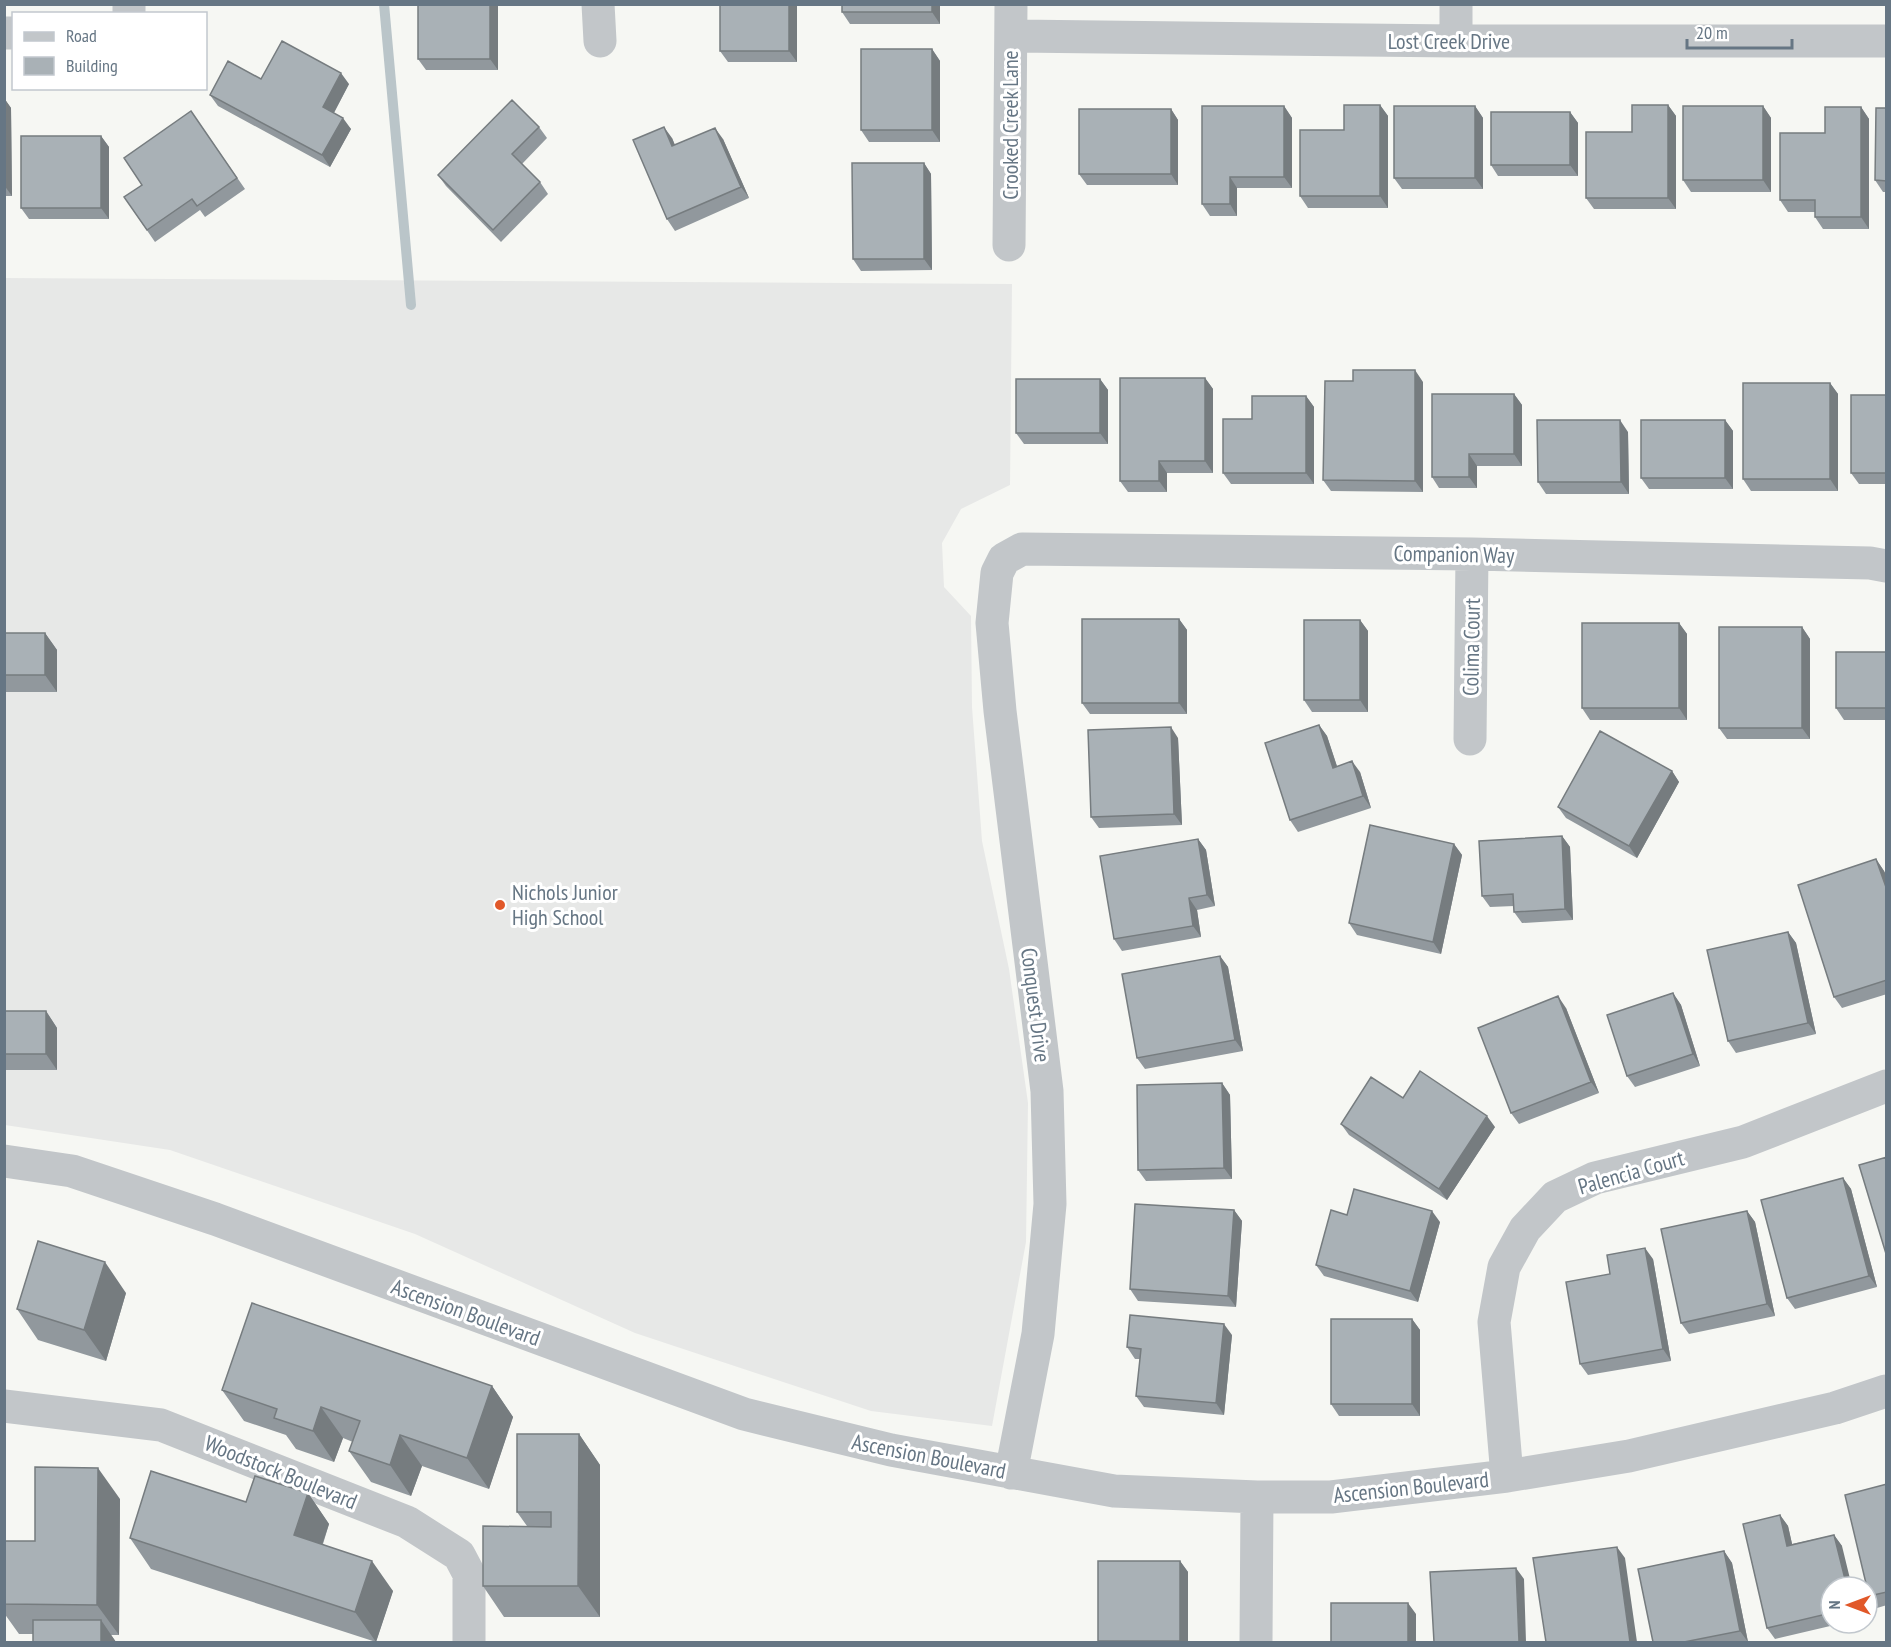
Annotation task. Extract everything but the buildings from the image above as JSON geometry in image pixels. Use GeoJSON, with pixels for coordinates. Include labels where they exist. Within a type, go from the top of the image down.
{"type":"FeatureCollection","features":[{"type":"Feature","properties":{"kind":"street"},"geometry":{"type":"LineString","coordinates":[[598,4],[600,41]]}},
{"type":"Feature","properties":{"kind":"street"},"geometry":{"type":"LineString","coordinates":[[1456,4],[1456,41]]}},
{"type":"Feature","properties":{"kind":"street","name":"Lost Creek Drive"},"geometry":{"type":"LineString","coordinates":[[1011,20],[1456,41],[1887,41]]}},
{"type":"Feature","properties":{"kind":"street","name":"Crooked Creek Lane"},"geometry":{"type":"LineString","coordinates":[[1009,245],[1011,20]]}},
{"type":"Feature","properties":{"kind":"street","name":"Companion Way"},"geometry":{"type":"LineString","coordinates":[[1022,549],[1472,554],[1870,563],[1887,566]]}},
{"type":"Feature","properties":{"kind":"street","name":"Conquest Drive"},"geometry":{"type":"LineString","coordinates":[[1011,1473],[1038,1334],[1050,1204],[1047,1091],[1000,711],[992,622],[998,573],[1004,559],[1022,549]]}},
{"type":"Feature","properties":{"kind":"street","name":"Colima Court"},"geometry":{"type":"LineString","coordinates":[[1470,739],[1472,554]]}},
{"type":"Feature","properties":{"kind":"street","name":"Palencia Court"},"geometry":{"type":"LineString","coordinates":[[1507,1476],[1494,1322],[1504,1267],[1525,1229],[1554,1197],[1595,1178],[1743,1142],[1887,1086]]}},
{"type":"Feature","properties":{"kind":"street","name":"Ascension Boulevard"},"geometry":{"type":"LineString","coordinates":[[4,1161],[72,1171],[160,1201],[744,1414],[891,1450],[1114,1491],[1257,1497],[1331,1497],[1507,1476],[1629,1456],[1835,1408],[1887,1391]]}},
{"type":"Feature","properties":{"kind":"street","name":"Woodstock Boulevard"},"geometry":{"type":"LineString","coordinates":[[4,1406],[161,1425],[406,1522],[459,1555],[469,1574],[469,1642]]}},
{"type":"Feature","properties":{"kind":"street"},"geometry":{"type":"LineString","coordinates":[[1256,1642],[1257,1497]]}},
{"type":"Feature","properties":{"kind":"shaded area","name":"Nichols Junior High School"},"geometry":{"type":"Polygon","coordinates":[[[4,278],[1012,284],[1010,485],[961,509],[942,543],[944,587],[971,616],[972,707],[982,841],[1009,969],[1028,1103],[1026,1242],[992,1426],[871,1411],[635,1333],[415,1234],[170,1150],[5,1125],[4,278]]]}},
{"type":"Feature","properties":{"kind":"waterway"},"geometry":{"type":"LineString","coordinates":[[384,4],[411,305]]}},
{"type":"Feature","properties":{"kind":"place","name":"Nichols Junior High School"},"geometry":{"type":"Point","coordinates":[500,905]}}]}
